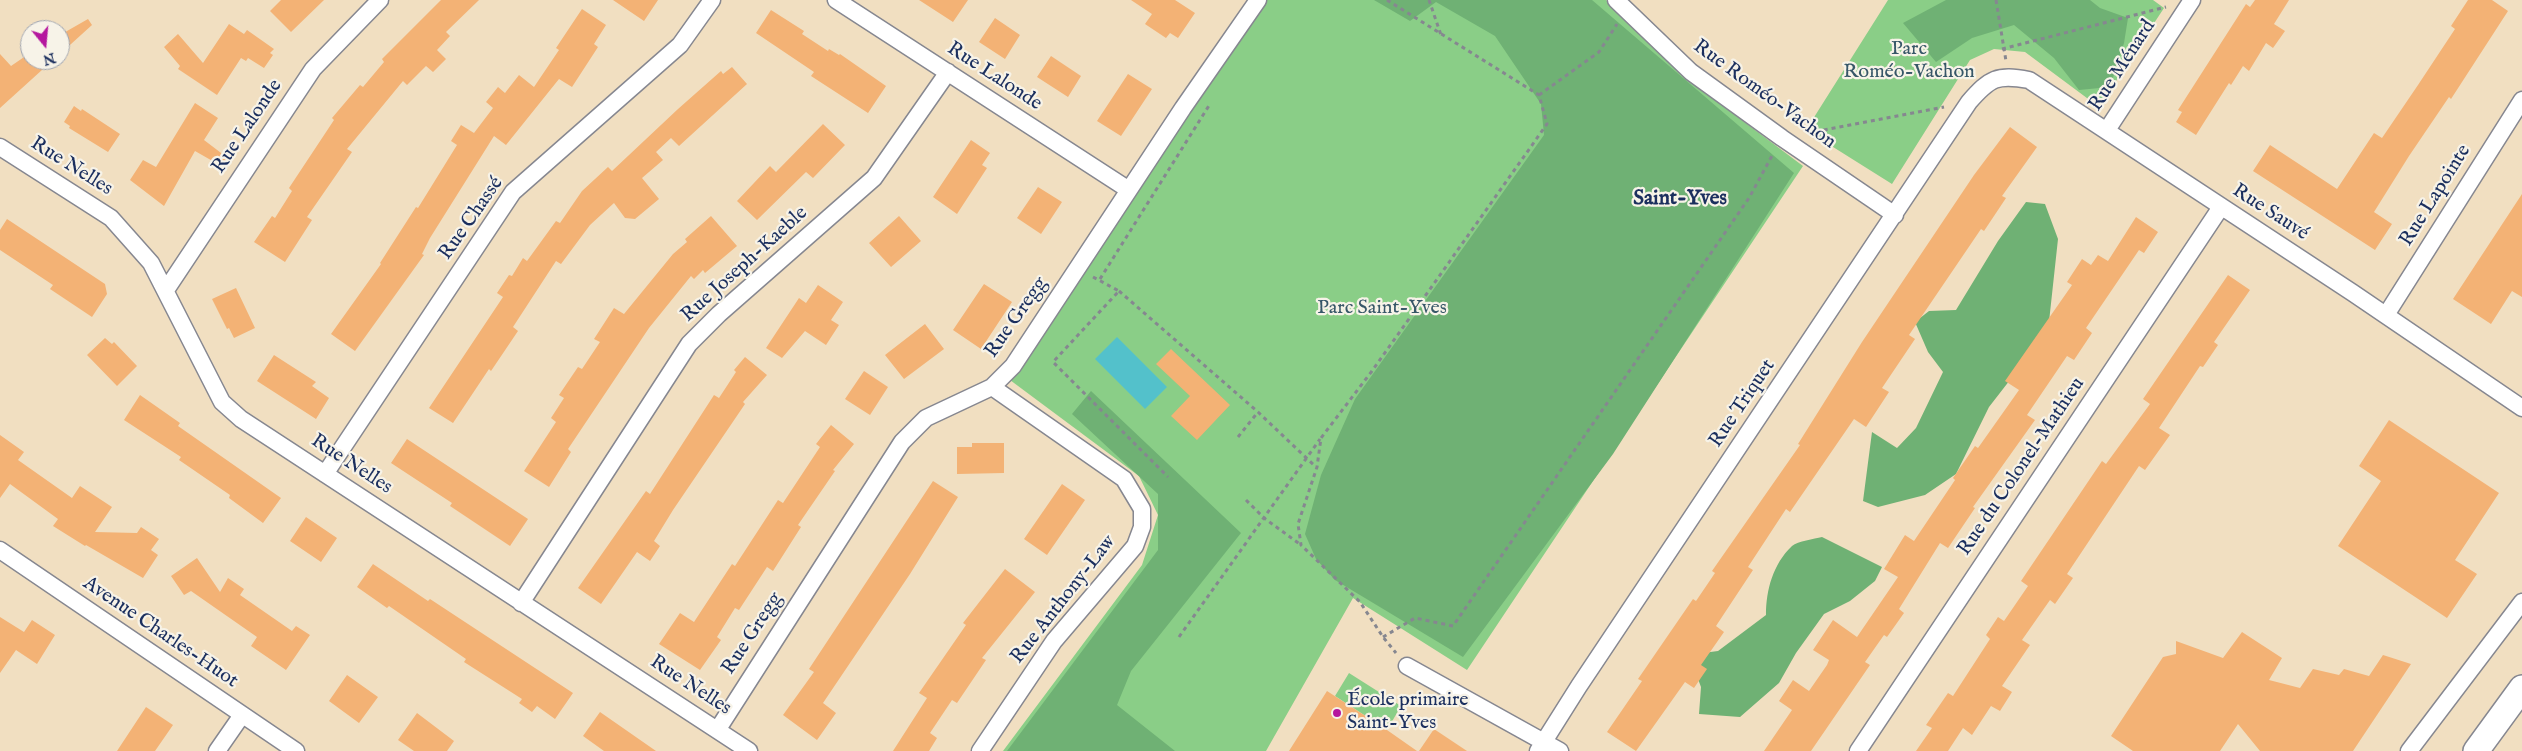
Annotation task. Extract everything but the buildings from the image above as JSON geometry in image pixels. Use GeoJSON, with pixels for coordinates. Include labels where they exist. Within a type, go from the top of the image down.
{"type":"FeatureCollection","features":[{"type":"Feature","properties":{"kind":"main road"},"geometry":{"type":"LineString","coordinates":[[2476,751],[2522,688]]}},
{"type":"Feature","properties":{"kind":"street","name":"Rue Lalonde"},"geometry":{"type":"LineString","coordinates":[[166,290],[313,69],[380,0]]}},
{"type":"Feature","properties":{"kind":"street","name":"Rue Chassé"},"geometry":{"type":"LineString","coordinates":[[325,474],[513,192],[680,45],[712,0]]}},
{"type":"Feature","properties":{"kind":"street","name":"Rue Lalonde"},"geometry":{"type":"LineString","coordinates":[[836,0],[1129,190]]}},
{"type":"Feature","properties":{"kind":"street","name":"Rue Gregg"},"geometry":{"type":"LineString","coordinates":[[718,729],[902,442],[926,418],[992,387],[1013,366],[1256,1]]}},
{"type":"Feature","properties":{"kind":"street","name":"Rue Ménard"},"geometry":{"type":"LineString","coordinates":[[2107,130],[2188,1]]}},
{"type":"Feature","properties":{"kind":"street","name":"Rue Roméo-Vachon"},"geometry":{"type":"LineString","coordinates":[[1621,5],[1691,72],[1782,138],[1895,215]]}},
{"type":"Feature","properties":{"kind":"street","name":"Rue Joseph-Kaeble"},"geometry":{"type":"LineString","coordinates":[[521,603],[689,344],[719,314],[874,178],[948,72]]}},
{"type":"Feature","properties":{"kind":"street","name":"Rue Sauvé"},"geometry":{"type":"LineString","coordinates":[[2010,76],[2029,80],[2107,130],[2386,315],[2522,408]]}},
{"type":"Feature","properties":{"kind":"street","name":"Rue Triquet"},"geometry":{"type":"LineString","coordinates":[[1541,746],[1579,686],[1969,102],[1986,82],[2010,76]]}},
{"type":"Feature","properties":{"kind":"street","name":"Rue Lapointe"},"geometry":{"type":"LineString","coordinates":[[2386,315],[2522,100]]}},
{"type":"Feature","properties":{"kind":"street","name":"Rue Nelles"},"geometry":{"type":"LineString","coordinates":[[0,147],[111,218],[151,263],[222,402],[241,419],[750,751]]}},
{"type":"Feature","properties":{"kind":"street","name":"Rue du Colonel-Mathieu"},"geometry":{"type":"LineString","coordinates":[[1858,751],[2221,207]]}},
{"type":"Feature","properties":{"kind":"street","name":"Rue Anthony-Law"},"geometry":{"type":"LineString","coordinates":[[980,751],[1054,641],[1135,546],[1142,527],[1142,509],[1124,479],[992,387]]}},
{"type":"Feature","properties":{"kind":"street","name":"Avenue Charles-Huot"},"geometry":{"type":"LineString","coordinates":[[0,550],[296,751]]}},
{"type":"Feature","properties":{"kind":"street"},"geometry":{"type":"LineString","coordinates":[[2408,751],[2522,602]]}},
{"type":"Feature","properties":{"kind":"street"},"geometry":{"type":"LineString","coordinates":[[1407,666],[1541,746],[1560,751]]}},
{"type":"Feature","properties":{"kind":"street"},"geometry":{"type":"LineString","coordinates":[[217,751],[242,715]]}},
{"type":"Feature","properties":{"kind":"path"},"geometry":{"type":"LineString","coordinates":[[1179,637],[1306,457],[1372,371],[1548,124],[1539,95],[1386,0]]}},
{"type":"Feature","properties":{"kind":"path"},"geometry":{"type":"LineString","coordinates":[[1429,0],[1441,35]]}},
{"type":"Feature","properties":{"kind":"path"},"geometry":{"type":"LineString","coordinates":[[1996,0],[2002,49],[2010,76]]}},
{"type":"Feature","properties":{"kind":"path"},"geometry":{"type":"LineString","coordinates":[[2002,49],[2188,1]]}},
{"type":"Feature","properties":{"kind":"path"},"geometry":{"type":"LineString","coordinates":[[1539,95],[1600,52],[1621,5]]}},
{"type":"Feature","properties":{"kind":"path"},"geometry":{"type":"LineString","coordinates":[[1100,279],[1214,98]]}},
{"type":"Feature","properties":{"kind":"path"},"geometry":{"type":"LineString","coordinates":[[1383,637],[1415,618],[1453,626],[1749,198],[1782,138],[1969,102]]}},
{"type":"Feature","properties":{"kind":"path"},"geometry":{"type":"LineString","coordinates":[[1076,271],[1100,279],[1119,291],[1258,412],[1317,467]]}},
{"type":"Feature","properties":{"kind":"path"},"geometry":{"type":"LineString","coordinates":[[1119,291],[1053,362],[1168,477]]}},
{"type":"Feature","properties":{"kind":"path"},"geometry":{"type":"LineString","coordinates":[[1238,436],[1258,412]]}},
{"type":"Feature","properties":{"kind":"path"},"geometry":{"type":"LineString","coordinates":[[1302,546],[1298,524],[1317,467],[1321,438]]}},
{"type":"Feature","properties":{"kind":"path"},"geometry":{"type":"LineString","coordinates":[[1246,500],[1264,518],[1302,546],[1360,602],[1383,637],[1407,666]]}},
{"type":"Feature","properties":{"kind":"green space","name":"Parc Saint-Yves"},"geometry":{"type":"Polygon","coordinates":[[[1262,0],[1606,0],[1687,79],[1803,166],[1467,670],[1353,598],[1266,751],[1003,751],[1142,565],[1158,515],[1139,476],[1010,380],[1262,0]]]}},
{"type":"Feature","properties":{"kind":"green space"},"geometry":{"type":"Polygon","coordinates":[[[1374,0],[1592,0],[1794,173],[1613,454],[1463,657],[1335,580],[1316,559],[1305,534],[1321,475],[1355,399],[1544,135],[1541,104],[1495,36],[1436,2],[1410,21],[1374,0]]]}},
{"type":"Feature","properties":{"kind":"green space","name":"Parc Roméo-Vachon"},"geometry":{"type":"Polygon","coordinates":[[[1888,0],[2153,0],[2164,8],[2099,107],[2025,52],[1994,49],[1970,60],[1892,184],[1806,130],[1888,0]]]}},
{"type":"Feature","properties":{"kind":"green space"},"geometry":{"type":"Polygon","coordinates":[[[1946,0],[2090,0],[2100,8],[2128,18],[2124,43],[2110,87],[2079,90],[2054,58],[2014,25],[1972,38],[1936,62],[1903,23],[1946,0]]]}},
{"type":"Feature","properties":{"kind":"green space"},"geometry":{"type":"Polygon","coordinates":[[[2026,202],[2045,204],[2058,239],[2048,331],[1989,407],[1956,474],[1925,495],[1878,507],[1863,501],[1872,432],[1897,448],[1916,428],[1943,372],[1928,352],[1915,322],[1929,311],[1956,310],[1998,241],[2026,202]]]}},
{"type":"Feature","properties":{"kind":"green space"},"geometry":{"type":"Polygon","coordinates":[[[1091,391],[1241,533],[1131,671],[1117,705],[1175,751],[1007,751],[1158,550],[1158,494],[1072,414],[1091,391]]]}},
{"type":"Feature","properties":{"kind":"green space"},"geometry":{"type":"Polygon","coordinates":[[[1822,537],[1882,567],[1875,581],[1850,601],[1824,614],[1796,653],[1779,683],[1740,717],[1699,714],[1701,687],[1692,663],[1703,653],[1718,651],[1766,615],[1769,587],[1775,569],[1785,553],[1795,544],[1822,537]]]}},
{"type":"Feature","properties":{"kind":"green space"},"geometry":{"type":"Polygon","coordinates":[[[1349,673],[1401,706],[1387,730],[1335,696],[1349,673]]]}},
{"type":"Feature","properties":{"kind":"water"},"geometry":{"type":"Polygon","coordinates":[[[1117,337],[1167,387],[1145,409],[1095,359],[1117,337]]]}},
{"type":"Feature","properties":{"kind":"place","name":"École primaire Saint-Yves"},"geometry":{"type":"Point","coordinates":[1337,713]}},
{"type":"Feature","properties":{"kind":"district","name":"Saint-Yves"},"geometry":{"type":"Point","coordinates":[1680,200]}}]}
